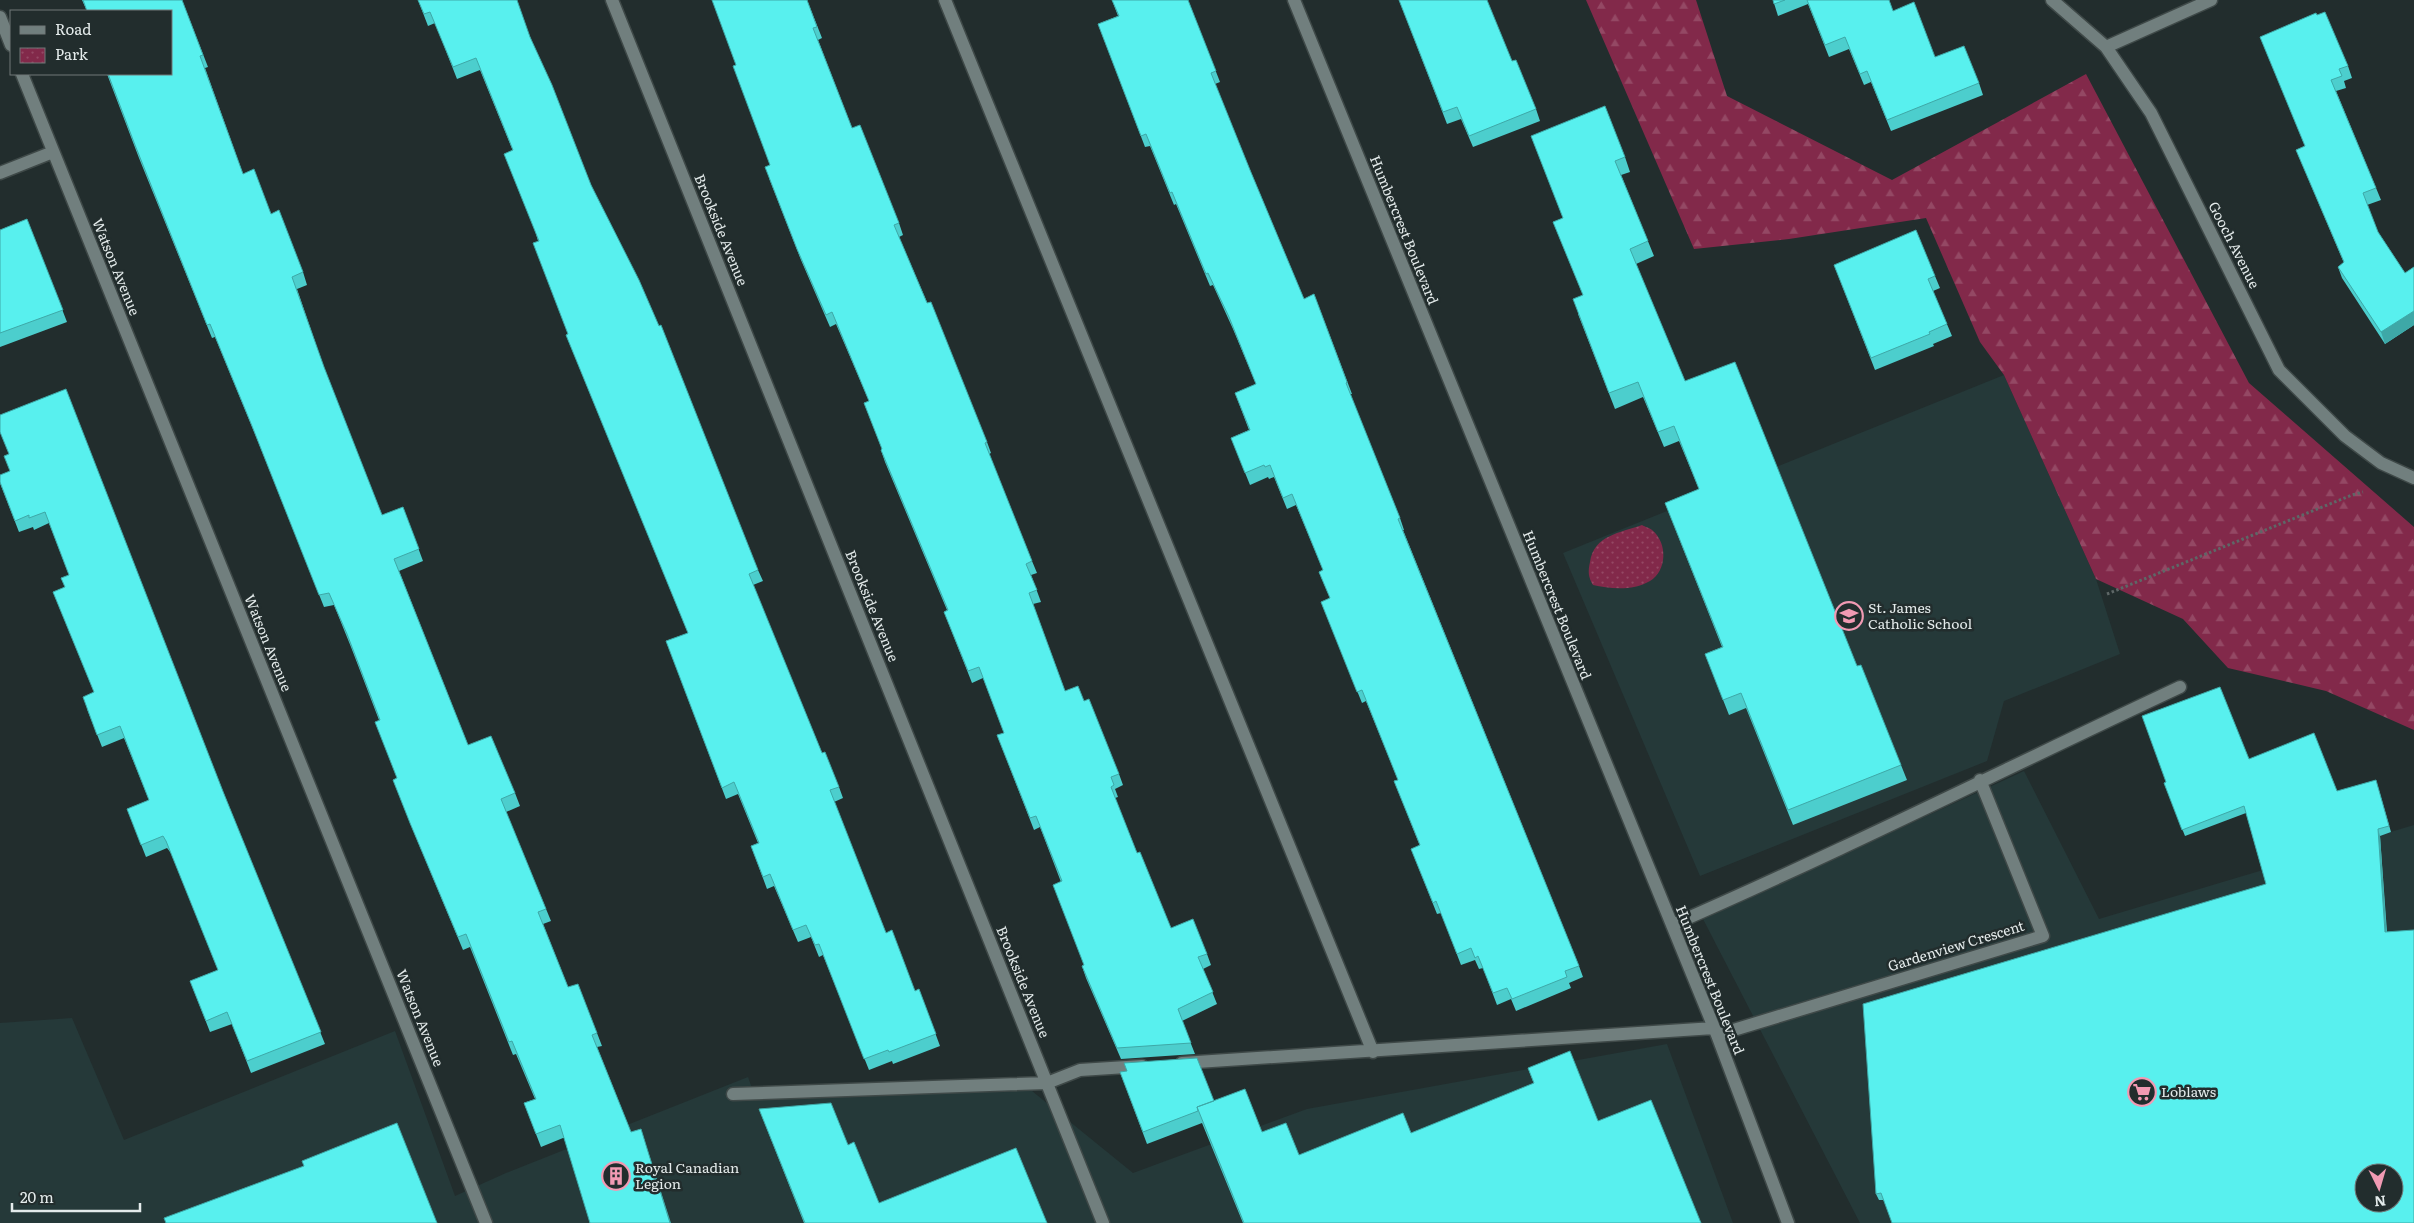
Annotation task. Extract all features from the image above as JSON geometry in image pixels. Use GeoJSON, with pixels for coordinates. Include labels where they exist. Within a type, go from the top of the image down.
{"type":"FeatureCollection","features":[{"type":"Feature","properties":{"kind":"street","name":"Brookside Avenue"},"geometry":{"type":"LineString","coordinates":[[612,0],[1103,1223]]}},
{"type":"Feature","properties":{"kind":"street"},"geometry":{"type":"LineString","coordinates":[[945,0],[1373,1052]]}},
{"type":"Feature","properties":{"kind":"street","name":"Humbercrest Boulevard"},"geometry":{"type":"LineString","coordinates":[[1294,0],[1716,1031],[1788,1223]]}},
{"type":"Feature","properties":{"kind":"street","name":"Gooch Avenue"},"geometry":{"type":"LineString","coordinates":[[2052,0],[2106,46],[2151,113],[2279,370],[2345,436],[2381,462],[2414,478]]}},
{"type":"Feature","properties":{"kind":"street"},"geometry":{"type":"LineString","coordinates":[[2106,46],[2210,0]]}},
{"type":"Feature","properties":{"kind":"street"},"geometry":{"type":"LineString","coordinates":[[0,17],[10,42]]}},
{"type":"Feature","properties":{"kind":"street","name":"Watson Avenue"},"geometry":{"type":"LineString","coordinates":[[22,75],[486,1223]]}},
{"type":"Feature","properties":{"kind":"street"},"geometry":{"type":"LineString","coordinates":[[0,172],[53,152]]}},
{"type":"Feature","properties":{"kind":"street"},"geometry":{"type":"LineString","coordinates":[[1672,925],[1904,819],[1980,780],[2180,687]]}},
{"type":"Feature","properties":{"kind":"street","name":"Gardenview Crescent"},"geometry":{"type":"LineString","coordinates":[[1716,1031],[2043,936],[1980,780]]}},
{"type":"Feature","properties":{"kind":"street"},"geometry":{"type":"LineString","coordinates":[[733,1094],[1047,1083],[1080,1070],[1716,1031]]}},
{"type":"Feature","properties":{"kind":"path"},"geometry":{"type":"LineString","coordinates":[[2107,594],[2343,498],[2364,492]]}},
{"type":"Feature","properties":{"kind":"shaded area","name":"St. James Catholic School"},"geometry":{"type":"Polygon","coordinates":[[[2004,375],[2096,579],[2120,654],[2004,701],[1987,761],[1700,876],[1563,553],[2004,375]]]}},
{"type":"Feature","properties":{"kind":"shaded area","name":"Loblaws"},"geometry":{"type":"Polygon","coordinates":[[[2024,771],[2099,919],[2414,825],[2414,1223],[1860,1223],[1703,919],[2024,771]]]}},
{"type":"Feature","properties":{"kind":"shaded area"},"geometry":{"type":"Polygon","coordinates":[[[72,1018],[124,1140],[395,1031],[455,1196],[506,1173],[748,1077],[755,1097],[1016,1078],[1133,1173],[1307,1109],[1667,1044],[1733,1223],[0,1223],[0,1023],[72,1018]]]}},
{"type":"Feature","properties":{"kind":"green space"},"geometry":{"type":"Polygon","coordinates":[[[1586,0],[1696,0],[1727,96],[1892,180],[2086,74],[2249,383],[2414,527],[2414,730],[2326,691],[2228,668],[2183,619],[2096,579],[2004,375],[1980,342],[1926,218],[1789,239],[1694,249],[1586,0]]]}},
{"type":"Feature","properties":{"kind":"green space"},"geometry":{"type":"Polygon","coordinates":[[[1642,525],[1651,529],[1661,542],[1663,549],[1662,564],[1656,576],[1650,581],[1629,588],[1593,585],[1589,577],[1589,568],[1592,553],[1597,546],[1609,536],[1642,525]]]}},
{"type":"Feature","properties":{"kind":"building"},"geometry":{"type":"Polygon","coordinates":[[[83,0],[182,0],[203,55],[200,56],[243,174],[254,169],[271,214],[279,210],[303,272],[292,277],[324,367],[382,515],[403,507],[419,549],[394,559],[468,745],[491,736],[515,793],[501,799],[546,909],[538,912],[568,987],[578,984],[597,1033],[592,1035],[631,1132],[641,1129],[670,1223],[590,1223],[560,1125],[536,1134],[524,1103],[536,1099],[512,1041],[509,1042],[466,934],[458,937],[410,823],[393,780],[397,778],[375,722],[380,720],[347,634],[329,593],[319,595],[210,324],[207,325],[108,75],[172,75],[172,10],[87,10],[83,0]]]}},
{"type":"Feature","properties":{"kind":"building"},"geometry":{"type":"Polygon","coordinates":[[[418,0],[517,0],[530,37],[552,85],[591,185],[639,280],[659,326],[661,325],[758,570],[749,574],[822,753],[825,752],[839,787],[830,790],[886,933],[892,930],[915,991],[919,989],[936,1034],[889,1052],[888,1050],[864,1059],[819,944],[815,945],[806,925],[793,930],[770,874],[763,877],[751,846],[759,843],[734,782],[722,788],[666,641],[688,633],[566,335],[568,334],[533,243],[539,241],[504,154],[513,150],[476,58],[453,67],[430,12],[424,14],[418,0]]]}},
{"type":"Feature","properties":{"kind":"building"},"geometry":{"type":"Polygon","coordinates":[[[712,0],[807,0],[817,27],[813,28],[852,128],[860,125],[899,223],[894,225],[927,303],[931,302],[1032,561],[1026,564],[1037,590],[1029,593],[1065,691],[1078,686],[1084,701],[1089,699],[1119,774],[1111,777],[1114,785],[1111,787],[1137,853],[1140,852],[1171,928],[1193,919],[1207,954],[1198,957],[1213,992],[1178,1009],[1191,1043],[1117,1048],[1082,966],[1084,965],[1053,885],[1062,881],[1036,816],[1030,818],[997,735],[1004,733],[979,667],[968,671],[944,612],[948,610],[881,450],[864,403],[869,401],[832,312],[826,315],[797,249],[765,167],[770,165],[733,66],[736,65],[712,0]]]}},
{"type":"Feature","properties":{"kind":"building"},"geometry":{"type":"Polygon","coordinates":[[[1112,0],[1188,0],[1216,71],[1211,73],[1304,299],[1314,294],[1346,383],[1400,518],[1398,519],[1579,966],[1565,971],[1567,977],[1512,999],[1507,988],[1493,993],[1478,956],[1475,958],[1471,948],[1457,954],[1436,901],[1433,903],[1411,849],[1420,845],[1394,781],[1398,780],[1362,690],[1357,692],[1321,602],[1330,598],[1319,572],[1323,570],[1292,494],[1283,498],[1270,465],[1265,467],[1264,465],[1245,473],[1231,438],[1250,430],[1235,393],[1256,384],[1229,317],[1208,273],[1206,274],[1146,134],[1141,136],[1098,24],[1119,16],[1112,0]]]}},
{"type":"Feature","properties":{"kind":"building"},"geometry":{"type":"Polygon","coordinates":[[[1399,0],[1487,0],[1512,61],[1516,60],[1536,109],[1469,136],[1457,107],[1443,112],[1399,0]]]}},
{"type":"Feature","properties":{"kind":"building"},"geometry":{"type":"Polygon","coordinates":[[[1773,0],[1785,0],[1774,4],[1773,0]]]}},
{"type":"Feature","properties":{"kind":"building"},"geometry":{"type":"Polygon","coordinates":[[[1807,0],[1889,0],[1893,11],[1914,2],[1935,57],[1964,46],[1979,83],[1887,120],[1867,71],[1860,74],[1845,37],[1825,45],[1807,0]]]}},
{"type":"Feature","properties":{"kind":"building"},"geometry":{"type":"Polygon","coordinates":[[[2325,12],[2348,66],[2339,69],[2342,76],[2331,80],[2376,188],[2363,193],[2378,232],[2405,273],[2414,267],[2414,311],[2381,332],[2338,267],[2344,262],[2296,150],[2305,146],[2260,37],[2316,13],[2317,15],[2325,12]]]}},
{"type":"Feature","properties":{"kind":"building"},"geometry":{"type":"Polygon","coordinates":[[[1605,106],[1625,157],[1615,161],[1648,241],[1630,249],[1685,381],[1735,362],[1857,666],[1861,665],[1901,765],[1788,810],[1741,693],[1723,700],[1705,654],[1723,647],[1665,503],[1699,489],[1674,426],[1658,432],[1638,382],[1609,393],[1573,299],[1583,295],[1553,222],[1563,218],[1531,136],[1605,106]]]}},
{"type":"Feature","properties":{"kind":"building"},"geometry":{"type":"Polygon","coordinates":[[[27,219],[63,310],[0,333],[0,230],[27,219]]]}},
{"type":"Feature","properties":{"kind":"building"},"geometry":{"type":"Polygon","coordinates":[[[1916,230],[1935,276],[1928,279],[1947,324],[1929,332],[1930,334],[1871,358],[1834,265],[1916,230]]]}},
{"type":"Feature","properties":{"kind":"building"},"geometry":{"type":"Polygon","coordinates":[[[66,389],[224,794],[321,1032],[247,1061],[227,1012],[206,1021],[190,981],[218,970],[163,836],[141,845],[127,809],[149,800],[120,726],[97,735],[83,697],[94,692],[53,592],[65,587],[61,578],[69,575],[45,512],[29,518],[29,515],[15,521],[0,482],[0,475],[10,471],[4,456],[9,454],[0,432],[0,415],[66,389]]]}},
{"type":"Feature","properties":{"kind":"building","name":"Loblaws"},"geometry":{"type":"Polygon","coordinates":[[[2220,687],[2249,759],[2314,733],[2337,791],[2376,780],[2389,826],[2378,829],[2385,932],[2414,930],[2414,1223],[1892,1223],[1881,1193],[1876,1194],[1863,1004],[2266,884],[2244,806],[2182,830],[2164,783],[2166,782],[2142,716],[2220,687]]]}},
{"type":"Feature","properties":{"kind":"building"},"geometry":{"type":"Polygon","coordinates":[[[1570,1051],[1598,1121],[1651,1100],[1701,1223],[1244,1223],[1197,1107],[1245,1089],[1262,1132],[1286,1123],[1299,1155],[1403,1113],[1411,1133],[1534,1083],[1528,1068],[1570,1051]]]}},
{"type":"Feature","properties":{"kind":"building"},"geometry":{"type":"Polygon","coordinates":[[[1197,1058],[1214,1101],[1197,1107],[1198,1111],[1143,1132],[1120,1072],[1127,1071],[1124,1063],[1197,1058]]]}},
{"type":"Feature","properties":{"kind":"building"},"geometry":{"type":"Polygon","coordinates":[[[831,1103],[848,1145],[854,1142],[879,1203],[1016,1148],[1047,1223],[805,1223],[759,1109],[831,1103]]]}},
{"type":"Feature","properties":{"kind":"building"},"geometry":{"type":"Polygon","coordinates":[[[397,1123],[437,1223],[166,1223],[164,1218],[304,1166],[302,1161],[397,1123]]]}},
{"type":"Feature","properties":{"kind":"place","name":"St. James Catholic School"},"geometry":{"type":"Point","coordinates":[1849,616]}},
{"type":"Feature","properties":{"kind":"place","name":"Loblaws"},"geometry":{"type":"Point","coordinates":[2142,1092]}},
{"type":"Feature","properties":{"kind":"place","name":"Royal Canadian Legion"},"geometry":{"type":"Point","coordinates":[616,1176]}}]}
